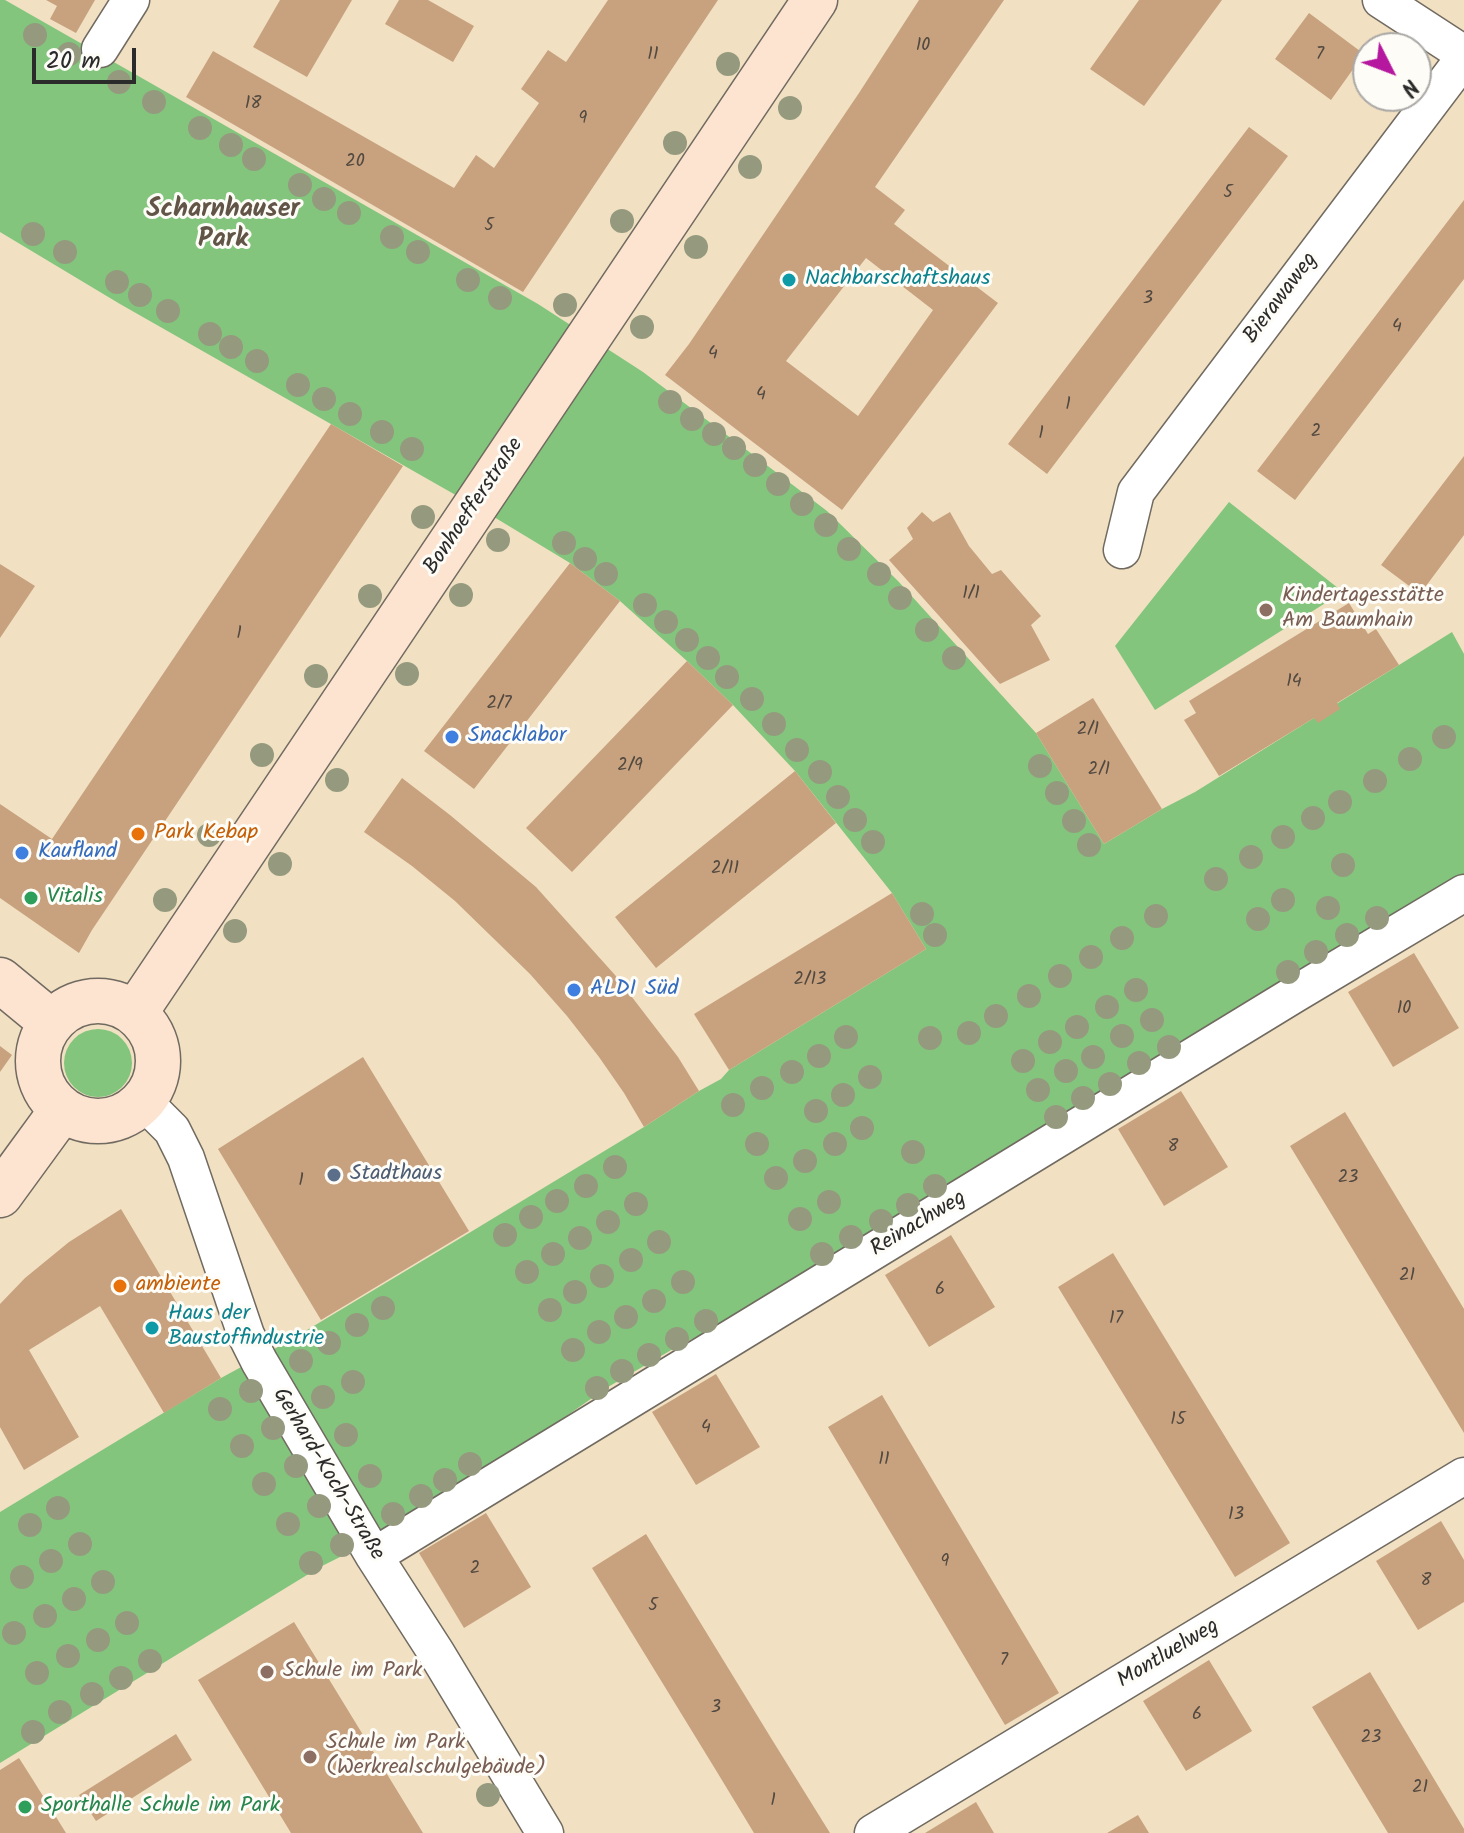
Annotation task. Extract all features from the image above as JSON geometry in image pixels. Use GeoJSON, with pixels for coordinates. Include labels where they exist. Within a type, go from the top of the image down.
{"type":"FeatureCollection","features":[{"type":"Feature","properties":{"kind":"main road","name":"Bonhoefferstraße"},"geometry":{"type":"LineString","coordinates":[[135,1013],[815,0]]}},
{"type":"Feature","properties":{"kind":"main road"},"geometry":{"type":"LineString","coordinates":[[0,980],[51,1022]]}},
{"type":"Feature","properties":{"kind":"main road"},"geometry":{"type":"LineString","coordinates":[[101,1000],[119,1004],[135,1013],[149,1027],[157,1045],[159,1065],[154,1085],[144,1102],[132,1112],[105,1122],[76,1118],[62,1110],[49,1096],[40,1079],[38,1059],[41,1039],[51,1022],[65,1010],[82,1002],[101,1000]]}},
{"type":"Feature","properties":{"kind":"main road"},"geometry":{"type":"LineString","coordinates":[[0,1195],[62,1110]]}},
{"type":"Feature","properties":{"kind":"street"},"geometry":{"type":"LineString","coordinates":[[100,49],[131,0]]}},
{"type":"Feature","properties":{"kind":"street"},"geometry":{"type":"LineString","coordinates":[[1381,0],[1464,56]]}},
{"type":"Feature","properties":{"kind":"street","name":"Bierawaweg"},"geometry":{"type":"LineString","coordinates":[[1122,550],[1136,492],[1464,56]]}},
{"type":"Feature","properties":{"kind":"street","name":"Reinachweg"},"geometry":{"type":"LineString","coordinates":[[374,1556],[1464,893]]}},
{"type":"Feature","properties":{"kind":"street","name":"Gerhard-Koch-Straße"},"geometry":{"type":"LineString","coordinates":[[144,1102],[172,1130],[186,1158],[246,1335],[259,1361],[374,1556],[545,1833]]}},
{"type":"Feature","properties":{"kind":"street","name":"Montluelweg"},"geometry":{"type":"LineString","coordinates":[[873,1833],[1464,1476]]}},
{"type":"Feature","properties":{"kind":"green space"},"geometry":{"type":"Polygon","coordinates":[[[0,0],[5,0],[538,304],[643,372],[827,511],[898,581],[1036,733],[1104,844],[1195,792],[1452,632],[1464,654],[1464,881],[853,1255],[673,1349],[608,1387],[469,1484],[378,1538],[320,1567],[0,1763],[0,1512],[644,1127],[721,1079],[729,1070],[926,949],[892,893],[795,771],[733,705],[620,601],[570,563],[489,514],[120,304],[0,232],[0,0]]]}},
{"type":"Feature","properties":{"kind":"green space"},"geometry":{"type":"Polygon","coordinates":[[[1229,502],[1343,592],[1155,710],[1115,646],[1229,502]]]}},
{"type":"Feature","properties":{"kind":"green space"},"geometry":{"type":"Polygon","coordinates":[[[98,1029],[122,1039],[132,1063],[122,1087],[98,1097],[74,1087],[64,1063],[74,1039],[98,1029]]]}},
{"type":"Feature","properties":{"kind":"building"},"geometry":{"type":"Polygon","coordinates":[[[46,0],[95,0],[76,33],[50,19],[57,6],[46,0]]]}},
{"type":"Feature","properties":{"kind":"building"},"geometry":{"type":"Polygon","coordinates":[[[280,0],[352,0],[307,77],[253,47],[280,0]]]}},
{"type":"Feature","properties":{"kind":"building"},"geometry":{"type":"Polygon","coordinates":[[[399,0],[428,0],[474,26],[453,62],[385,24],[399,0]]]}},
{"type":"Feature","properties":{"kind":"building"},"geometry":{"type":"Polygon","coordinates":[[[608,0],[718,0],[523,292],[186,97],[213,51],[454,188],[476,155],[494,168],[539,103],[521,89],[548,50],[566,62],[608,0]]]}},
{"type":"Feature","properties":{"kind":"building"},"geometry":{"type":"Polygon","coordinates":[[[919,0],[1004,0],[875,187],[905,210],[894,224],[998,303],[842,510],[665,375],[859,93],[919,0]],[[866,258],[786,361],[858,416],[933,310],[866,258]]]}},
{"type":"Feature","properties":{"kind":"building"},"geometry":{"type":"Polygon","coordinates":[[[1139,0],[1222,0],[1144,106],[1090,69],[1139,0]]]}},
{"type":"Feature","properties":{"kind":"building"},"geometry":{"type":"Polygon","coordinates":[[[1309,13],[1352,45],[1352,71],[1331,100],[1275,59],[1309,13]]]}},
{"type":"Feature","properties":{"kind":"building"},"geometry":{"type":"Polygon","coordinates":[[[1249,127],[1288,156],[1047,474],[1008,444],[1249,127]]]}},
{"type":"Feature","properties":{"kind":"building"},"geometry":{"type":"Polygon","coordinates":[[[1464,200],[1464,279],[1295,500],[1257,471],[1464,200]]]}},
{"type":"Feature","properties":{"kind":"building"},"geometry":{"type":"Polygon","coordinates":[[[331,424],[403,466],[79,953],[0,898],[0,804],[52,839],[331,424]]]}},
{"type":"Feature","properties":{"kind":"building"},"geometry":{"type":"Polygon","coordinates":[[[1464,456],[1464,535],[1420,594],[1381,565],[1464,456]]]}},
{"type":"Feature","properties":{"kind":"building"},"geometry":{"type":"Polygon","coordinates":[[[922,512],[933,522],[950,512],[969,546],[992,574],[1001,570],[1041,616],[1031,625],[1050,660],[1000,684],[889,560],[913,539],[907,528],[922,512]]]}},
{"type":"Feature","properties":{"kind":"building"},"geometry":{"type":"Polygon","coordinates":[[[570,563],[620,601],[474,789],[424,751],[570,563]]]}},
{"type":"Feature","properties":{"kind":"building"},"geometry":{"type":"Polygon","coordinates":[[[0,564],[35,586],[0,638],[0,564]]]}},
{"type":"Feature","properties":{"kind":"building"},"geometry":{"type":"Polygon","coordinates":[[[1349,603],[1368,634],[1376,629],[1399,665],[1337,703],[1340,709],[1318,723],[1314,718],[1219,776],[1184,720],[1196,713],[1189,701],[1349,603]]]}},
{"type":"Feature","properties":{"kind":"building"},"geometry":{"type":"Polygon","coordinates":[[[687,661],[733,705],[572,872],[526,828],[687,661]]]}},
{"type":"Feature","properties":{"kind":"building"},"geometry":{"type":"Polygon","coordinates":[[[1093,698],[1162,809],[1104,844],[1036,733],[1093,698]]]}},
{"type":"Feature","properties":{"kind":"building"},"geometry":{"type":"Polygon","coordinates":[[[795,771],[836,823],[656,968],[615,917],[795,771]]]}},
{"type":"Feature","properties":{"kind":"building"},"geometry":{"type":"Polygon","coordinates":[[[402,778],[536,887],[615,975],[678,1057],[699,1091],[644,1127],[599,1057],[530,974],[455,901],[364,832],[402,778]]]}},
{"type":"Feature","properties":{"kind":"building"},"geometry":{"type":"Polygon","coordinates":[[[892,893],[926,949],[729,1070],[694,1014],[892,893]]]}},
{"type":"Feature","properties":{"kind":"building"},"geometry":{"type":"Polygon","coordinates":[[[1414,953],[1459,1028],[1393,1067],[1348,992],[1414,953]]]}},
{"type":"Feature","properties":{"kind":"building"},"geometry":{"type":"Polygon","coordinates":[[[0,1046],[12,1055],[0,1072],[0,1046]]]}},
{"type":"Feature","properties":{"kind":"building","name":"Stadthaus"},"geometry":{"type":"Polygon","coordinates":[[[363,1057],[469,1231],[321,1320],[218,1149],[363,1057]]]}},
{"type":"Feature","properties":{"kind":"building"},"geometry":{"type":"Polygon","coordinates":[[[1181,1091],[1228,1167],[1164,1206],[1118,1129],[1181,1091]]]}},
{"type":"Feature","properties":{"kind":"building"},"geometry":{"type":"Polygon","coordinates":[[[1345,1112],[1464,1309],[1464,1433],[1290,1146],[1345,1112]]]}},
{"type":"Feature","properties":{"kind":"building","name":"Haus der Baustoffindustrie"},"geometry":{"type":"Polygon","coordinates":[[[121,1209],[221,1378],[164,1413],[100,1306],[29,1350],[79,1437],[24,1470],[0,1427],[0,1304],[25,1278],[69,1242],[121,1209]]]}},
{"type":"Feature","properties":{"kind":"building"},"geometry":{"type":"Polygon","coordinates":[[[951,1235],[995,1307],[929,1347],[885,1275],[951,1235]]]}},
{"type":"Feature","properties":{"kind":"building"},"geometry":{"type":"Polygon","coordinates":[[[1113,1253],[1290,1543],[1235,1577],[1058,1287],[1113,1253]]]}},
{"type":"Feature","properties":{"kind":"building"},"geometry":{"type":"Polygon","coordinates":[[[716,1374],[760,1447],[696,1485],[652,1412],[716,1374]]]}},
{"type":"Feature","properties":{"kind":"building"},"geometry":{"type":"Polygon","coordinates":[[[882,1395],[1059,1693],[1005,1725],[828,1427],[882,1395]]]}},
{"type":"Feature","properties":{"kind":"building"},"geometry":{"type":"Polygon","coordinates":[[[486,1513],[531,1587],[464,1628],[419,1553],[486,1513]]]}},
{"type":"Feature","properties":{"kind":"building"},"geometry":{"type":"Polygon","coordinates":[[[1441,1521],[1464,1560],[1464,1602],[1418,1630],[1376,1561],[1441,1521]]]}},
{"type":"Feature","properties":{"kind":"building"},"geometry":{"type":"Polygon","coordinates":[[[646,1534],[830,1833],[754,1833],[592,1568],[646,1534]]]}},
{"type":"Feature","properties":{"kind":"building","name":"Schule im Park (Werkrealschulgebäude)"},"geometry":{"type":"Polygon","coordinates":[[[294,1622],[423,1833],[291,1833],[198,1680],[294,1622]]]}},
{"type":"Feature","properties":{"kind":"building"},"geometry":{"type":"Polygon","coordinates":[[[1209,1660],[1252,1731],[1186,1771],[1143,1701],[1209,1660]]]}},
{"type":"Feature","properties":{"kind":"building"},"geometry":{"type":"Polygon","coordinates":[[[1370,1672],[1464,1833],[1388,1833],[1312,1707],[1370,1672]]]}},
{"type":"Feature","properties":{"kind":"building"},"geometry":{"type":"Polygon","coordinates":[[[176,1734],[192,1760],[96,1821],[79,1795],[176,1734]]]}},
{"type":"Feature","properties":{"kind":"building","name":"Sporthalle Schule im Park"},"geometry":{"type":"Polygon","coordinates":[[[19,1758],[66,1833],[0,1833],[0,1770],[19,1758]]]}},
{"type":"Feature","properties":{"kind":"building"},"geometry":{"type":"Polygon","coordinates":[[[976,1802],[994,1833],[925,1833],[976,1802]]]}},
{"type":"Feature","properties":{"kind":"building"},"geometry":{"type":"Polygon","coordinates":[[[1138,1815],[1149,1833],[1107,1833],[1138,1815]]]}},
{"type":"Feature","properties":{"kind":"place","name":"Nachbarschaftshaus"},"geometry":{"type":"Point","coordinates":[789,280]}},
{"type":"Feature","properties":{"kind":"place","name":"Kindertagesstätte Am Baumhain"},"geometry":{"type":"Point","coordinates":[1266,610]}},
{"type":"Feature","properties":{"kind":"place","name":"Snacklabor"},"geometry":{"type":"Point","coordinates":[452,737]}},
{"type":"Feature","properties":{"kind":"place","name":"Park Kebap"},"geometry":{"type":"Point","coordinates":[138,834]}},
{"type":"Feature","properties":{"kind":"place","name":"Kaufland"},"geometry":{"type":"Point","coordinates":[22,853]}},
{"type":"Feature","properties":{"kind":"place","name":"Vitalis"},"geometry":{"type":"Point","coordinates":[31,898]}},
{"type":"Feature","properties":{"kind":"place","name":"ALDI Süd"},"geometry":{"type":"Point","coordinates":[574,990]}},
{"type":"Feature","properties":{"kind":"place","name":"Stadthaus"},"geometry":{"type":"Point","coordinates":[334,1175]}},
{"type":"Feature","properties":{"kind":"place","name":"ambiente"},"geometry":{"type":"Point","coordinates":[120,1286]}},
{"type":"Feature","properties":{"kind":"place","name":"Haus der Baustoffindustrie"},"geometry":{"type":"Point","coordinates":[152,1328]}},
{"type":"Feature","properties":{"kind":"place","name":"Schule im Park"},"geometry":{"type":"Point","coordinates":[267,1672]}},
{"type":"Feature","properties":{"kind":"place","name":"Schule im Park (Werkrealschulgebäude)"},"geometry":{"type":"Point","coordinates":[310,1757]}},
{"type":"Feature","properties":{"kind":"place","name":"Sporthalle Schule im Park"},"geometry":{"type":"Point","coordinates":[25,1807]}},
{"type":"Feature","properties":{"kind":"district","name":"Scharnhauser Park"},"geometry":{"type":"Point","coordinates":[223,227]}}]}
